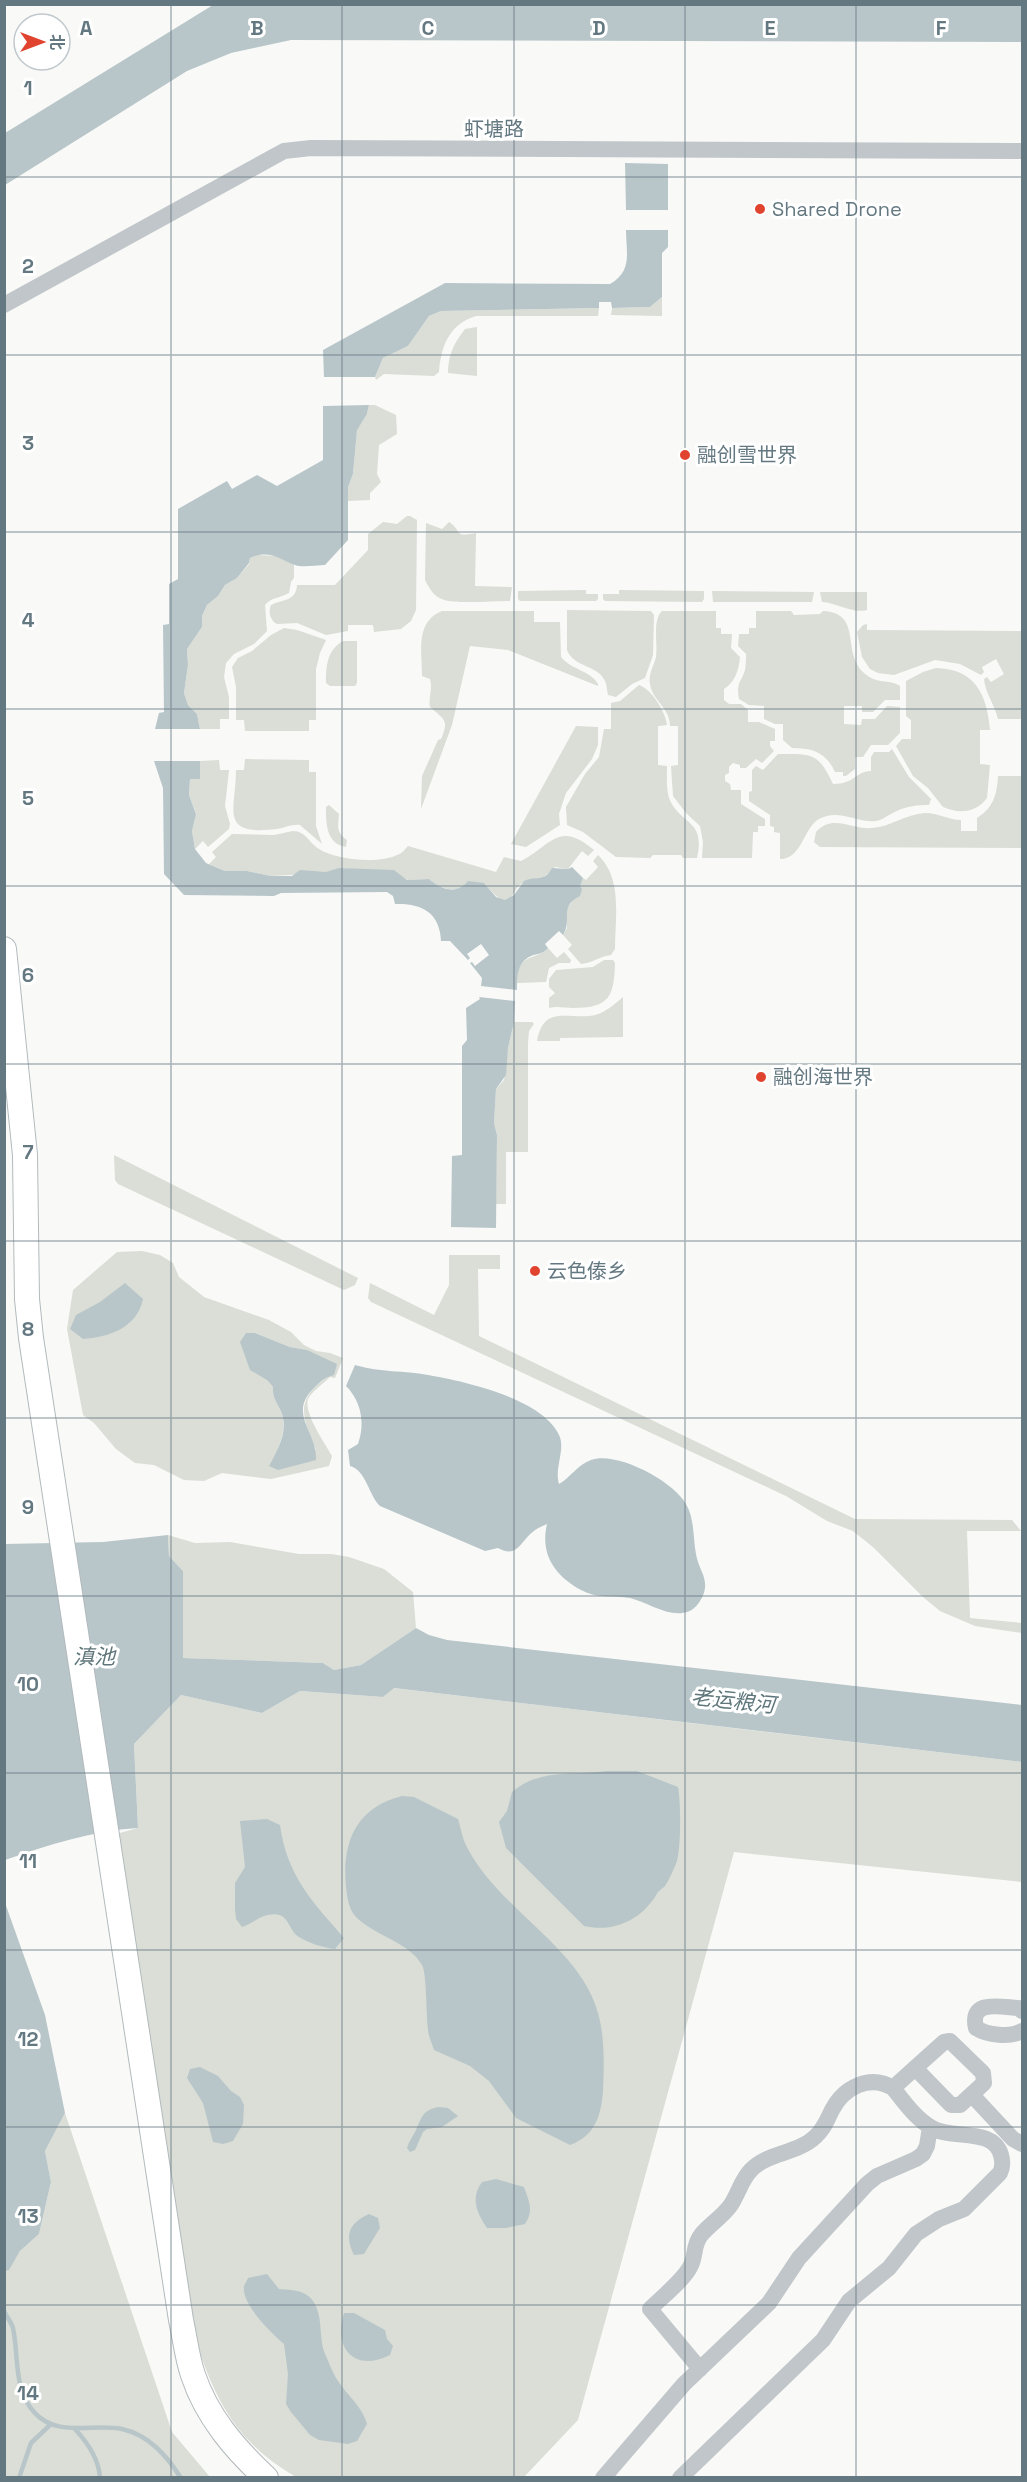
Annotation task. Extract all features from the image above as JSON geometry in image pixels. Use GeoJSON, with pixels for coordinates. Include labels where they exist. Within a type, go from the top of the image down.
{"type":"FeatureCollection","features":[{"type":"Feature","properties":{"kind":"street","name":"虾塘路"},"geometry":{"type":"LineString","coordinates":[[4,305],[284,151],[311,148],[1023,151]]}},
{"type":"Feature","properties":{"kind":"street"},"geometry":{"type":"LineString","coordinates":[[4,949],[25,1155],[27,1299],[31,1338],[181,2320],[193,2375],[213,2417],[238,2452],[266,2478]]}},
{"type":"Feature","properties":{"kind":"street"},"geometry":{"type":"LineString","coordinates":[[1023,2011],[1019,2008],[985,2006],[977,2011],[974,2019],[976,2028],[984,2033],[1017,2034],[1023,2031]]}},
{"type":"Feature","properties":{"kind":"street"},"geometry":{"type":"LineString","coordinates":[[893,2088],[915,2068],[944,2042],[950,2041],[983,2073],[984,2083],[960,2105],[951,2105],[915,2068]]}},
{"type":"Feature","properties":{"kind":"street"},"geometry":{"type":"LineString","coordinates":[[680,2478],[823,2340],[849,2301],[889,2268],[916,2234],[939,2219],[957,2214],[1000,2173],[1003,2167],[1002,2158],[994,2143],[981,2137],[956,2136],[930,2127],[911,2110],[893,2088],[885,2084],[874,2081],[856,2085],[836,2103],[828,2122],[814,2139],[795,2151],[767,2159],[748,2172],[730,2207],[700,2235],[695,2244],[691,2266],[650,2309],[700,2369]]}},
{"type":"Feature","properties":{"kind":"street"},"geometry":{"type":"LineString","coordinates":[[972,2095],[1013,2139],[1023,2144]]}},
{"type":"Feature","properties":{"kind":"street"},"geometry":{"type":"LineString","coordinates":[[603,2478],[684,2384],[769,2303],[799,2258],[867,2184],[886,2171],[923,2154],[927,2146],[930,2127]]}},
{"type":"Feature","properties":{"kind":"shaded area"},"geometry":{"type":"Polygon","coordinates":[[[662,297],[662,316],[611,315],[612,308],[650,307],[662,297]]]}},
{"type":"Feature","properties":{"kind":"shaded area"},"geometry":{"type":"Polygon","coordinates":[[[599,308],[598,316],[476,316],[460,324],[448,337],[442,353],[439,372],[434,376],[384,374],[376,380],[375,377],[383,358],[408,346],[429,316],[441,311],[599,308]]]}},
{"type":"Feature","properties":{"kind":"shaded area"},"geometry":{"type":"Polygon","coordinates":[[[477,327],[477,376],[448,373],[450,355],[458,339],[465,329],[477,327]]]}},
{"type":"Feature","properties":{"kind":"shaded area"},"geometry":{"type":"Polygon","coordinates":[[[369,405],[375,405],[396,415],[397,434],[379,445],[377,474],[381,482],[370,493],[370,500],[348,501],[357,429],[367,414],[369,405]]]}},
{"type":"Feature","properties":{"kind":"shaded area"},"geometry":{"type":"Polygon","coordinates":[[[407,516],[417,520],[416,610],[411,621],[401,629],[374,632],[373,625],[348,625],[348,631],[326,635],[297,623],[277,624],[271,618],[271,605],[291,597],[297,585],[335,585],[368,550],[368,534],[383,522],[397,524],[407,516]]]}},
{"type":"Feature","properties":{"kind":"shaded area"},"geometry":{"type":"Polygon","coordinates":[[[449,522],[461,534],[476,533],[475,586],[512,587],[510,601],[450,601],[440,599],[432,592],[425,580],[426,523],[442,529],[449,522]]]}},
{"type":"Feature","properties":{"kind":"shaded area"},"geometry":{"type":"Polygon","coordinates":[[[257,555],[279,556],[294,563],[294,578],[289,593],[270,600],[265,605],[267,631],[254,644],[234,654],[226,663],[224,677],[229,697],[229,719],[220,719],[220,729],[200,729],[197,714],[188,705],[184,693],[188,665],[187,649],[202,627],[202,616],[207,605],[218,596],[225,585],[237,578],[249,564],[250,558],[257,555]]]}},
{"type":"Feature","properties":{"kind":"shaded area"},"geometry":{"type":"Polygon","coordinates":[[[586,590],[586,594],[598,594],[598,599],[596,601],[520,601],[518,599],[518,591],[586,590]]]}},
{"type":"Feature","properties":{"kind":"shaded area"},"geometry":{"type":"Polygon","coordinates":[[[619,590],[704,591],[704,599],[702,602],[605,601],[603,599],[603,594],[619,594],[619,590]]]}},
{"type":"Feature","properties":{"kind":"shaded area"},"geometry":{"type":"Polygon","coordinates":[[[712,591],[814,592],[812,602],[713,602],[712,591]]]}},
{"type":"Feature","properties":{"kind":"shaded area"},"geometry":{"type":"Polygon","coordinates":[[[820,592],[867,592],[867,610],[856,611],[822,602],[820,592]]]}},
{"type":"Feature","properties":{"kind":"shaded area"},"geometry":{"type":"Polygon","coordinates":[[[567,610],[651,611],[654,615],[653,655],[645,678],[632,684],[616,697],[608,695],[606,683],[601,676],[575,660],[567,650],[567,610]]]}},
{"type":"Feature","properties":{"kind":"shaded area"},"geometry":{"type":"Polygon","coordinates":[[[442,611],[534,611],[534,622],[560,622],[561,657],[570,665],[595,679],[598,686],[508,650],[470,646],[452,725],[421,809],[422,776],[438,740],[441,739],[445,723],[442,717],[430,707],[430,679],[422,676],[421,647],[427,622],[442,611]]]}},
{"type":"Feature","properties":{"kind":"shaded area"},"geometry":{"type":"Polygon","coordinates":[[[662,611],[716,611],[716,628],[721,628],[721,634],[732,634],[731,648],[740,657],[736,675],[724,689],[724,700],[729,704],[741,704],[748,710],[748,722],[759,722],[775,729],[775,741],[770,741],[770,746],[774,751],[762,763],[756,759],[746,768],[740,768],[740,765],[733,763],[729,767],[729,773],[725,775],[725,781],[730,784],[731,790],[741,790],[741,804],[765,819],[765,826],[758,826],[758,832],[753,832],[752,858],[702,858],[703,842],[700,826],[673,796],[671,766],[678,765],[678,726],[670,726],[667,714],[651,690],[650,680],[656,657],[657,620],[662,611]]]}},
{"type":"Feature","properties":{"kind":"shaded area"},"geometry":{"type":"Polygon","coordinates":[[[756,611],[791,611],[794,615],[820,614],[823,611],[835,613],[843,618],[850,634],[856,662],[862,671],[872,679],[900,686],[900,700],[885,700],[873,712],[862,712],[862,706],[844,706],[844,724],[861,725],[862,719],[875,719],[887,706],[900,707],[900,733],[888,745],[871,745],[863,757],[855,757],[855,769],[846,776],[843,776],[843,772],[835,772],[818,752],[792,748],[783,740],[783,724],[775,724],[764,719],[764,706],[749,705],[739,699],[739,686],[745,670],[746,654],[738,646],[739,634],[749,634],[749,628],[756,628],[756,611]]]}},
{"type":"Feature","properties":{"kind":"shaded area"},"geometry":{"type":"Polygon","coordinates":[[[867,624],[867,630],[1022,631],[1022,719],[998,719],[984,679],[987,677],[991,682],[1004,674],[996,659],[982,667],[984,672],[981,675],[960,664],[935,660],[894,675],[878,673],[870,669],[862,657],[857,632],[867,624]]]}},
{"type":"Feature","properties":{"kind":"shaded area"},"geometry":{"type":"Polygon","coordinates":[[[284,628],[326,640],[316,669],[316,720],[309,720],[309,731],[245,731],[244,720],[236,720],[236,687],[232,667],[238,658],[284,628]]]}},
{"type":"Feature","properties":{"kind":"shaded area"},"geometry":{"type":"Polygon","coordinates":[[[343,641],[357,641],[357,683],[355,686],[330,686],[326,683],[329,659],[334,649],[343,641]]]}},
{"type":"Feature","properties":{"kind":"shaded area"},"geometry":{"type":"Polygon","coordinates":[[[936,668],[949,669],[969,679],[982,695],[986,705],[990,730],[980,730],[980,764],[990,765],[987,798],[978,807],[967,811],[955,811],[943,807],[928,788],[913,776],[896,746],[902,739],[911,739],[911,720],[906,716],[906,681],[936,668]]]}},
{"type":"Feature","properties":{"kind":"shaded area"},"geometry":{"type":"Polygon","coordinates":[[[639,685],[653,696],[666,720],[667,725],[658,726],[658,765],[667,766],[669,798],[679,814],[695,829],[698,836],[697,858],[683,858],[681,855],[653,855],[650,858],[616,857],[583,832],[567,825],[566,807],[585,774],[599,757],[604,729],[611,729],[611,703],[620,701],[639,685]]]}},
{"type":"Feature","properties":{"kind":"shaded area"},"geometry":{"type":"Polygon","coordinates":[[[576,726],[598,727],[598,745],[592,759],[566,793],[559,814],[560,825],[526,847],[511,844],[576,726]]]}},
{"type":"Feature","properties":{"kind":"shaded area"},"geometry":{"type":"Polygon","coordinates":[[[892,749],[909,777],[931,799],[929,805],[905,808],[876,821],[835,815],[821,818],[810,828],[794,854],[780,859],[780,833],[774,832],[774,827],[770,826],[770,815],[749,801],[749,792],[752,791],[752,770],[756,766],[763,770],[778,754],[806,755],[818,760],[833,784],[846,782],[861,773],[871,771],[871,757],[874,752],[889,752],[892,749]]]}},
{"type":"Feature","properties":{"kind":"shaded area"},"geometry":{"type":"Polygon","coordinates":[[[245,759],[309,760],[309,772],[316,772],[316,826],[322,844],[300,825],[258,830],[238,824],[233,808],[236,770],[244,770],[245,759]]]}},
{"type":"Feature","properties":{"kind":"shaded area"},"geometry":{"type":"Polygon","coordinates":[[[219,760],[220,770],[229,770],[225,806],[230,824],[229,829],[208,847],[203,841],[195,849],[192,831],[196,813],[189,795],[190,779],[200,779],[200,761],[219,760]]]}},
{"type":"Feature","properties":{"kind":"shaded area"},"geometry":{"type":"Polygon","coordinates":[[[998,776],[1022,776],[1022,848],[820,847],[814,842],[816,832],[822,826],[829,824],[872,828],[925,813],[961,820],[961,831],[977,831],[977,818],[987,810],[993,800],[998,776]]]}},
{"type":"Feature","properties":{"kind":"shaded area"},"geometry":{"type":"Polygon","coordinates":[[[329,805],[339,814],[338,829],[347,840],[346,847],[334,842],[328,832],[326,807],[329,805]]]}},
{"type":"Feature","properties":{"kind":"shaded area"},"geometry":{"type":"Polygon","coordinates":[[[293,831],[304,835],[319,849],[336,856],[358,860],[389,858],[400,854],[408,846],[496,872],[504,857],[521,861],[556,838],[563,836],[582,841],[594,850],[588,856],[582,851],[568,869],[555,867],[543,878],[530,879],[521,884],[506,901],[501,900],[484,883],[449,889],[442,888],[429,879],[408,880],[400,876],[345,868],[326,873],[271,876],[247,871],[225,871],[209,864],[216,857],[212,852],[232,834],[274,835],[293,831]]]}},
{"type":"Feature","properties":{"kind":"shaded area"},"geometry":{"type":"Polygon","coordinates":[[[598,855],[611,875],[614,887],[616,899],[615,949],[611,955],[581,964],[568,949],[572,945],[563,935],[567,928],[567,908],[574,899],[583,878],[586,880],[598,867],[593,861],[598,855]]]}},
{"type":"Feature","properties":{"kind":"shaded area"},"geometry":{"type":"Polygon","coordinates":[[[548,948],[557,958],[564,952],[571,960],[570,963],[559,963],[549,968],[546,982],[517,983],[523,962],[548,948]]]}},
{"type":"Feature","properties":{"kind":"shaded area"},"geometry":{"type":"Polygon","coordinates":[[[604,960],[613,960],[615,963],[613,984],[608,998],[595,1006],[549,1008],[549,998],[555,993],[549,987],[549,979],[556,970],[593,967],[604,960]]]}},
{"type":"Feature","properties":{"kind":"shaded area"},"geometry":{"type":"Polygon","coordinates":[[[623,997],[623,1037],[560,1038],[560,1041],[537,1041],[540,1029],[552,1018],[595,1015],[607,1010],[623,997]]]}},
{"type":"Feature","properties":{"kind":"shaded area"},"geometry":{"type":"Polygon","coordinates":[[[514,1022],[534,1024],[529,1031],[528,1043],[528,1152],[506,1152],[506,1204],[496,1204],[497,1135],[494,1123],[496,1089],[504,1080],[514,1022]]]}},
{"type":"Feature","properties":{"kind":"shaded area"},"geometry":{"type":"Polygon","coordinates":[[[114,1155],[358,1278],[355,1285],[344,1290],[118,1184],[115,1180],[114,1155]]]}},
{"type":"Feature","properties":{"kind":"shaded area"},"geometry":{"type":"Polygon","coordinates":[[[142,1251],[160,1255],[173,1263],[179,1277],[204,1297],[269,1320],[291,1332],[304,1345],[316,1351],[343,1358],[335,1378],[330,1377],[316,1389],[307,1403],[311,1418],[332,1456],[329,1466],[271,1479],[222,1473],[204,1481],[184,1480],[154,1465],[135,1463],[116,1449],[94,1423],[83,1415],[67,1329],[73,1290],[117,1252],[142,1251]],[[255,1333],[267,1380],[273,1387],[274,1398],[283,1419],[277,1452],[316,1450],[307,1428],[304,1409],[310,1393],[329,1376],[307,1350],[290,1347],[255,1333]]]}},
{"type":"Feature","properties":{"kind":"shaded area"},"geometry":{"type":"Polygon","coordinates":[[[449,1255],[500,1255],[500,1269],[478,1269],[479,1336],[855,1519],[1012,1520],[1021,1531],[967,1531],[970,1618],[1022,1623],[1022,1633],[975,1626],[940,1611],[853,1531],[827,1521],[786,1496],[371,1302],[368,1298],[370,1283],[434,1315],[449,1285],[449,1255]]]}},
{"type":"Feature","properties":{"kind":"shaded area"},"geometry":{"type":"Polygon","coordinates":[[[168,1535],[195,1543],[230,1542],[299,1554],[331,1554],[349,1557],[384,1569],[413,1592],[416,1628],[361,1665],[334,1670],[323,1663],[183,1658],[183,1571],[169,1556],[168,1535]]]}},
{"type":"Feature","properties":{"kind":"shaded area"},"geometry":{"type":"Polygon","coordinates":[[[393,1688],[1022,1762],[1022,1882],[734,1852],[578,2420],[524,2477],[296,2477],[254,2446],[226,2410],[206,2368],[189,2319],[116,1834],[138,1828],[134,1744],[181,1695],[262,1713],[300,1691],[383,1697],[393,1688]]]}},
{"type":"Feature","properties":{"kind":"shaded area"},"geometry":{"type":"Polygon","coordinates":[[[65,2113],[172,2432],[210,2477],[5,2478],[5,2271],[9,2269],[20,2251],[39,2234],[51,2182],[45,2151],[65,2113]]]}},
{"type":"Feature","properties":{"kind":"water"},"geometry":{"type":"Polygon","coordinates":[[[1022,4],[1022,42],[291,40],[231,53],[187,71],[5,185],[5,133],[213,5],[1022,4]]]}},
{"type":"Feature","properties":{"kind":"water"},"geometry":{"type":"Polygon","coordinates":[[[625,163],[668,164],[668,210],[626,210],[625,163]]]}},
{"type":"Feature","properties":{"kind":"water"},"geometry":{"type":"Polygon","coordinates":[[[626,230],[668,230],[668,247],[662,253],[662,297],[650,307],[612,308],[611,302],[599,302],[599,308],[441,311],[429,316],[408,346],[383,358],[375,377],[324,377],[323,350],[445,283],[610,284],[617,279],[625,267],[627,260],[626,230]]]}},
{"type":"Feature","properties":{"kind":"water"},"geometry":{"type":"Polygon","coordinates":[[[369,405],[367,414],[357,430],[353,474],[348,487],[348,540],[325,565],[298,566],[269,555],[250,558],[249,563],[237,578],[225,585],[218,596],[207,605],[202,616],[202,627],[187,649],[188,665],[184,693],[188,705],[197,714],[200,729],[155,729],[159,713],[164,712],[163,625],[169,624],[169,584],[178,579],[178,509],[227,481],[232,489],[257,475],[277,486],[323,460],[323,406],[369,405]]]}},
{"type":"Feature","properties":{"kind":"water"},"geometry":{"type":"Polygon","coordinates":[[[154,761],[200,761],[200,779],[190,779],[189,795],[196,814],[192,831],[195,849],[206,863],[225,871],[292,876],[300,870],[326,872],[339,868],[394,870],[407,880],[429,879],[449,889],[459,888],[468,881],[484,883],[496,897],[505,900],[514,895],[524,881],[546,876],[552,868],[572,867],[583,878],[580,896],[569,904],[567,924],[563,935],[559,931],[545,944],[548,948],[546,950],[526,959],[520,966],[517,990],[481,986],[482,978],[470,963],[472,962],[475,966],[489,955],[481,944],[467,954],[470,958],[468,960],[450,941],[441,941],[440,931],[433,916],[413,905],[395,904],[393,896],[387,892],[281,893],[274,896],[184,895],[164,874],[163,788],[154,761]]]}},
{"type":"Feature","properties":{"kind":"water"},"geometry":{"type":"Polygon","coordinates":[[[479,997],[515,1001],[506,1075],[496,1089],[494,1123],[497,1135],[496,1228],[451,1227],[452,1156],[462,1155],[462,1046],[467,1040],[466,1008],[480,999],[479,997]]]}},
{"type":"Feature","properties":{"kind":"water"},"geometry":{"type":"Polygon","coordinates":[[[125,1283],[143,1299],[140,1309],[128,1324],[103,1336],[83,1339],[70,1329],[76,1315],[100,1302],[125,1283]]]}},
{"type":"Feature","properties":{"kind":"water"},"geometry":{"type":"Polygon","coordinates":[[[246,1333],[255,1333],[290,1347],[307,1350],[337,1364],[334,1375],[325,1378],[314,1388],[306,1397],[303,1406],[303,1415],[313,1441],[316,1460],[278,1470],[269,1466],[281,1441],[284,1428],[282,1414],[274,1398],[273,1387],[267,1380],[250,1370],[240,1342],[246,1333]]]}},
{"type":"Feature","properties":{"kind":"water"},"geometry":{"type":"Polygon","coordinates":[[[355,1365],[419,1373],[481,1387],[537,1411],[550,1422],[561,1440],[559,1484],[586,1462],[602,1458],[629,1464],[669,1486],[686,1504],[693,1525],[696,1555],[705,1581],[704,1592],[699,1603],[690,1611],[673,1613],[630,1598],[599,1596],[581,1590],[563,1578],[551,1563],[546,1545],[547,1524],[535,1530],[514,1550],[505,1551],[498,1548],[485,1551],[380,1506],[364,1478],[350,1466],[348,1450],[358,1444],[361,1429],[359,1406],[346,1386],[355,1365]]]}},
{"type":"Feature","properties":{"kind":"water","name":"滇池"},"geometry":{"type":"Polygon","coordinates":[[[168,1535],[169,1556],[183,1571],[183,1658],[323,1663],[334,1670],[361,1665],[416,1628],[429,1635],[447,1640],[1022,1705],[1022,1762],[394,1688],[383,1697],[300,1691],[262,1713],[181,1695],[134,1744],[138,1828],[87,1835],[5,1860],[4,1544],[103,1542],[168,1535]]]}},
{"type":"Feature","properties":{"kind":"water"},"geometry":{"type":"Polygon","coordinates":[[[637,1771],[678,1787],[679,1845],[677,1861],[668,1881],[644,1910],[627,1922],[595,1928],[584,1926],[506,1848],[499,1822],[507,1811],[512,1792],[523,1784],[557,1774],[637,1771]]]}},
{"type":"Feature","properties":{"kind":"water"},"geometry":{"type":"Polygon","coordinates":[[[402,1796],[414,1797],[458,1819],[466,1846],[482,1871],[575,1968],[589,1990],[602,2032],[603,2091],[601,2109],[595,2124],[591,2131],[579,2141],[570,2145],[516,2118],[489,2081],[470,2066],[434,2050],[428,2032],[425,1977],[422,1965],[409,1950],[364,1924],[352,1911],[347,1895],[345,1871],[346,1856],[355,1830],[373,1809],[402,1796]]]}},
{"type":"Feature","properties":{"kind":"water"},"geometry":{"type":"Polygon","coordinates":[[[267,1819],[280,1825],[288,1859],[295,1873],[312,1899],[344,1938],[335,1949],[317,1945],[299,1937],[280,1915],[264,1916],[242,1927],[236,1919],[235,1883],[245,1867],[240,1821],[267,1819]]]}},
{"type":"Feature","properties":{"kind":"water"},"geometry":{"type":"Polygon","coordinates":[[[4,1900],[45,2015],[65,2113],[45,2151],[51,2182],[39,2234],[20,2251],[9,2270],[5,2271],[4,1900]]]}},
{"type":"Feature","properties":{"kind":"water"},"geometry":{"type":"Polygon","coordinates":[[[200,2067],[218,2076],[231,2091],[240,2097],[244,2105],[243,2124],[233,2141],[223,2144],[213,2142],[203,2103],[187,2078],[190,2069],[200,2067]]]}},
{"type":"Feature","properties":{"kind":"water"},"geometry":{"type":"Polygon","coordinates":[[[439,2107],[448,2108],[458,2116],[442,2127],[427,2129],[423,2132],[415,2150],[410,2152],[408,2145],[422,2117],[426,2112],[439,2107]]]}},
{"type":"Feature","properties":{"kind":"water"},"geometry":{"type":"Polygon","coordinates":[[[496,2179],[524,2187],[530,2210],[525,2224],[506,2228],[487,2228],[476,2205],[476,2194],[482,2182],[496,2179]]]}},
{"type":"Feature","properties":{"kind":"water"},"geometry":{"type":"Polygon","coordinates":[[[369,2214],[378,2218],[380,2228],[364,2254],[354,2255],[349,2241],[350,2230],[357,2221],[369,2214]]]}},
{"type":"Feature","properties":{"kind":"water"},"geometry":{"type":"Polygon","coordinates":[[[267,2274],[279,2289],[302,2293],[313,2301],[319,2314],[322,2343],[331,2367],[340,2384],[362,2412],[367,2424],[357,2441],[348,2444],[319,2440],[310,2435],[286,2404],[288,2374],[284,2344],[258,2318],[244,2293],[244,2286],[248,2278],[267,2274]]]}},
{"type":"Feature","properties":{"kind":"water"},"geometry":{"type":"Polygon","coordinates":[[[344,2313],[354,2313],[385,2330],[387,2339],[393,2346],[390,2355],[366,2361],[349,2354],[341,2337],[344,2313]]]}},
{"type":"Feature","properties":{"kind":"waterway"},"geometry":{"type":"LineString","coordinates":[[4,2311],[13,2328],[20,2383],[27,2403],[34,2412],[53,2425],[122,2429],[141,2436],[170,2462],[181,2478]]}},
{"type":"Feature","properties":{"kind":"waterway"},"geometry":{"type":"LineString","coordinates":[[19,2478],[31,2443],[50,2425]]}},
{"type":"Feature","properties":{"kind":"waterway"},"geometry":{"type":"LineString","coordinates":[[75,2429],[92,2451],[100,2478]]}},
{"type":"Feature","properties":{"kind":"place","name":"Shared Drone"},"geometry":{"type":"Point","coordinates":[760,209]}},
{"type":"Feature","properties":{"kind":"place","name":"融创雪世界"},"geometry":{"type":"Point","coordinates":[685,455]}},
{"type":"Feature","properties":{"kind":"place","name":"融创海世界"},"geometry":{"type":"Point","coordinates":[761,1077]}},
{"type":"Feature","properties":{"kind":"place","name":"云色傣乡"},"geometry":{"type":"Point","coordinates":[535,1271]}},
{"type":"Feature","properties":{"kind":"water label","name":"老运粮河"},"geometry":{"type":"Point","coordinates":[733,1701]}}]}
